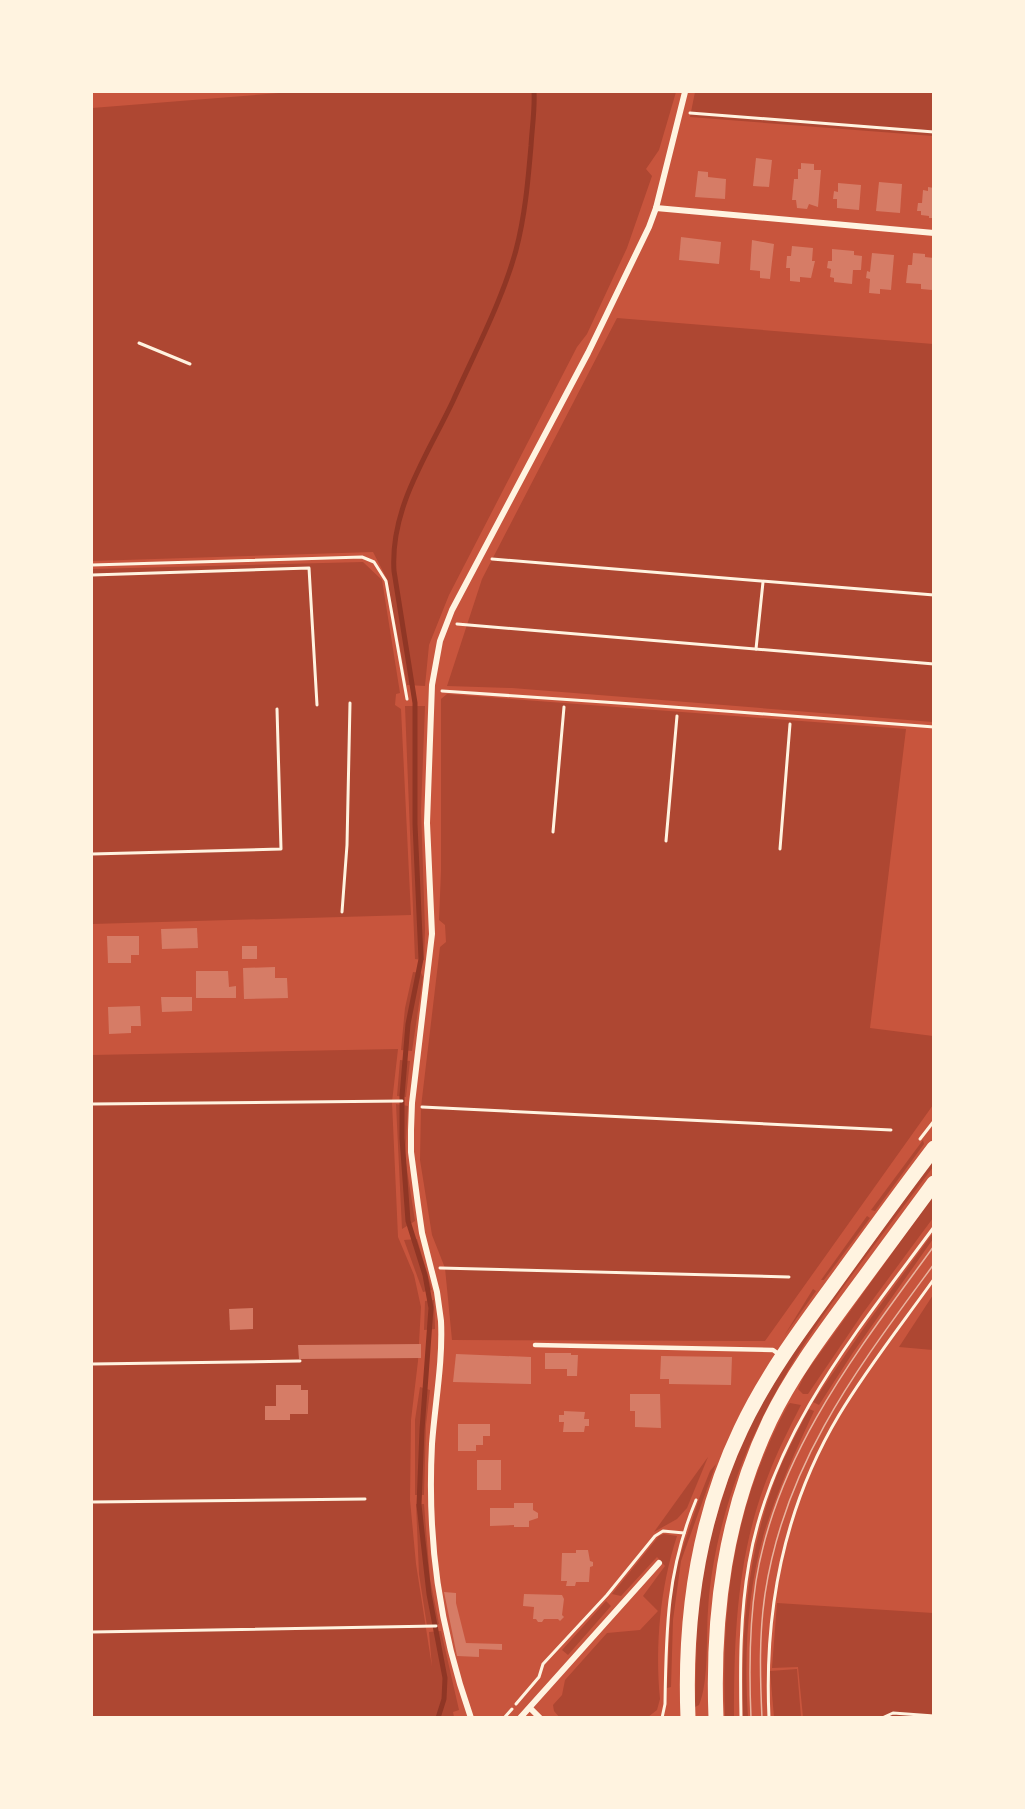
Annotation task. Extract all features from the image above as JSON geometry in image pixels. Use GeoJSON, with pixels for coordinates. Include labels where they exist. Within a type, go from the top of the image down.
{"type":"FeatureCollection","features":[{"type":"Feature","properties":{"kind":"main road"},"geometry":{"type":"LineString","coordinates":[[688,1718],[690,1617],[699,1559],[708,1518],[723,1472],[740,1432],[782,1357],[933,1148]]}},
{"type":"Feature","properties":{"kind":"main road"},"geometry":{"type":"LineString","coordinates":[[716,1718],[715,1659],[721,1582],[733,1519],[754,1455],[771,1418],[800,1368],[933,1183]]}},
{"type":"Feature","properties":{"kind":"street"},"geometry":{"type":"LineString","coordinates":[[471,1718],[449,1647],[436,1578],[431,1499],[432,1444],[441,1333],[440,1310],[422,1233],[411,1152],[412,1103],[432,934],[427,823],[431,699],[436,656],[452,610],[588,353],[637,254],[656,208],[685,92]]}},
{"type":"Feature","properties":{"kind":"street"},"geometry":{"type":"LineString","coordinates":[[656,208],[933,232]]}},
{"type":"Feature","properties":{"kind":"street"},"geometry":{"type":"LineString","coordinates":[[520,1718],[659,1563]]}},
{"type":"Feature","properties":{"kind":"street"},"geometry":{"type":"LineString","coordinates":[[530,1708],[540,1718]]}},
{"type":"Feature","properties":{"kind":"lane"},"geometry":{"type":"LineString","coordinates":[[535,1345],[772,1350],[782,1357]]}},
{"type":"Feature","properties":{"kind":"path"},"geometry":{"type":"LineString","coordinates":[[686,112],[933,132]]}},
{"type":"Feature","properties":{"kind":"path"},"geometry":{"type":"LineString","coordinates":[[139,343],[190,364]]}},
{"type":"Feature","properties":{"kind":"path"},"geometry":{"type":"LineString","coordinates":[[92,565],[368,558],[378,566],[386,581],[407,699]]}},
{"type":"Feature","properties":{"kind":"path"},"geometry":{"type":"LineString","coordinates":[[484,558],[933,595]]}},
{"type":"Feature","properties":{"kind":"path"},"geometry":{"type":"LineString","coordinates":[[92,575],[309,568],[317,705]]}},
{"type":"Feature","properties":{"kind":"path"},"geometry":{"type":"LineString","coordinates":[[756,649],[763,582]]}},
{"type":"Feature","properties":{"kind":"path"},"geometry":{"type":"LineString","coordinates":[[457,624],[933,664]]}},
{"type":"Feature","properties":{"kind":"path"},"geometry":{"type":"LineString","coordinates":[[431,699],[440,691],[933,728]]}},
{"type":"Feature","properties":{"kind":"path"},"geometry":{"type":"LineString","coordinates":[[342,912],[347,845],[350,703]]}},
{"type":"Feature","properties":{"kind":"path"},"geometry":{"type":"LineString","coordinates":[[553,832],[564,707]]}},
{"type":"Feature","properties":{"kind":"path"},"geometry":{"type":"LineString","coordinates":[[92,854],[281,849],[277,709]]}},
{"type":"Feature","properties":{"kind":"path"},"geometry":{"type":"LineString","coordinates":[[666,841],[677,716]]}},
{"type":"Feature","properties":{"kind":"path"},"geometry":{"type":"LineString","coordinates":[[780,849],[790,724]]}},
{"type":"Feature","properties":{"kind":"path"},"geometry":{"type":"LineString","coordinates":[[92,1104],[397,1101]]}},
{"type":"Feature","properties":{"kind":"path"},"geometry":{"type":"LineString","coordinates":[[421,1107],[891,1130]]}},
{"type":"Feature","properties":{"kind":"path"},"geometry":{"type":"LineString","coordinates":[[741,1718],[740,1652],[743,1602],[753,1543],[768,1491],[795,1430],[824,1380],[933,1227]]}},
{"type":"Feature","properties":{"kind":"path"},"geometry":{"type":"LineString","coordinates":[[445,1268],[789,1277]]}},
{"type":"Feature","properties":{"kind":"path"},"geometry":{"type":"LineString","coordinates":[[770,1718],[769,1649],[775,1591],[787,1535],[802,1491],[818,1454],[840,1413],[933,1280]]}},
{"type":"Feature","properties":{"kind":"path"},"geometry":{"type":"LineString","coordinates":[[92,1364],[300,1361]]}},
{"type":"Feature","properties":{"kind":"path"},"geometry":{"type":"LineString","coordinates":[[92,1502],[365,1499]]}},
{"type":"Feature","properties":{"kind":"path"},"geometry":{"type":"LineString","coordinates":[[504,1718],[539,1677],[543,1664],[607,1595],[655,1536],[663,1531],[684,1533]]}},
{"type":"Feature","properties":{"kind":"path"},"geometry":{"type":"LineString","coordinates":[[92,1632],[435,1626]]}},
{"type":"Feature","properties":{"kind":"path"},"geometry":{"type":"LineString","coordinates":[[882,1718],[893,1713],[933,1716]]}},
{"type":"Feature","properties":{"kind":"path"},"geometry":{"type":"LineString","coordinates":[[656,1718],[662,1715]]}},
{"type":"Feature","properties":{"kind":"shaded area"},"geometry":{"type":"Polygon","coordinates":[[[292,92],[676,92],[659,150],[646,169],[652,176],[627,248],[587,334],[577,347],[449,595],[429,645],[425,686],[407,685],[387,579],[373,552],[92,561],[92,108],[292,92]]]}},
{"type":"Feature","properties":{"kind":"shaded area"},"geometry":{"type":"Polygon","coordinates":[[[695,92],[933,92],[933,136],[690,117],[695,92]]]}},
{"type":"Feature","properties":{"kind":"shaded area"},"geometry":{"type":"Polygon","coordinates":[[[617,318],[933,344],[933,722],[512,688],[447,686],[482,579],[617,318]]]}},
{"type":"Feature","properties":{"kind":"shaded area"},"geometry":{"type":"Polygon","coordinates":[[[363,562],[382,580],[400,693],[396,694],[395,705],[401,709],[411,915],[92,924],[92,569],[363,562]]]}},
{"type":"Feature","properties":{"kind":"shaded area"},"geometry":{"type":"Polygon","coordinates":[[[447,694],[906,729],[870,1028],[933,1036],[933,1105],[765,1341],[452,1340],[445,1268],[432,1235],[420,1160],[421,1107],[440,947],[446,942],[445,925],[439,920],[441,699],[447,694]]]}},
{"type":"Feature","properties":{"kind":"shaded area"},"geometry":{"type":"Polygon","coordinates":[[[405,706],[425,706],[421,810],[424,960],[415,959],[405,706]]]}},
{"type":"Feature","properties":{"kind":"shaded area"},"geometry":{"type":"Polygon","coordinates":[[[413,972],[421,973],[423,977],[412,1051],[401,1050],[405,1008],[413,972]]]}},
{"type":"Feature","properties":{"kind":"shaded area"},"geometry":{"type":"Polygon","coordinates":[[[398,1049],[392,1102],[398,1237],[414,1275],[421,1307],[411,1420],[410,1500],[416,1564],[432,1667],[429,1632],[441,1631],[459,1710],[453,1712],[454,1717],[92,1717],[92,1055],[398,1049]]]}},
{"type":"Feature","properties":{"kind":"shaded area"},"geometry":{"type":"Polygon","coordinates":[[[400,1060],[410,1061],[406,1097],[397,1096],[400,1060]]]}},
{"type":"Feature","properties":{"kind":"shaded area"},"geometry":{"type":"Polygon","coordinates":[[[396,1104],[408,1106],[405,1157],[415,1221],[402,1229],[396,1104]]]}},
{"type":"Feature","properties":{"kind":"shaded area"},"geometry":{"type":"Polygon","coordinates":[[[923,1140],[924,1144],[875,1211],[871,1210],[923,1140]]]}},
{"type":"Feature","properties":{"kind":"shaded area"},"geometry":{"type":"Polygon","coordinates":[[[933,1160],[933,1167],[815,1328],[764,1414],[744,1459],[727,1507],[714,1558],[707,1621],[704,1684],[699,1705],[695,1707],[697,1626],[703,1571],[712,1531],[731,1470],[757,1412],[786,1363],[933,1160]]]}},
{"type":"Feature","properties":{"kind":"shaded area"},"geometry":{"type":"Polygon","coordinates":[[[933,1196],[933,1218],[863,1313],[808,1394],[803,1394],[798,1389],[805,1374],[933,1196]]]}},
{"type":"Feature","properties":{"kind":"shaded area"},"geometry":{"type":"Polygon","coordinates":[[[867,1216],[870,1218],[824,1280],[821,1280],[867,1216]]]}},
{"type":"Feature","properties":{"kind":"shaded area"},"geometry":{"type":"Polygon","coordinates":[[[933,1233],[933,1239],[819,1405],[813,1402],[868,1322],[933,1233]]]}},
{"type":"Feature","properties":{"kind":"shaded area"},"geometry":{"type":"Polygon","coordinates":[[[417,1239],[432,1290],[423,1292],[404,1240],[417,1239]]]}},
{"type":"Feature","properties":{"kind":"shaded area"},"geometry":{"type":"Polygon","coordinates":[[[813,1289],[816,1291],[784,1336],[813,1289]]]}},
{"type":"Feature","properties":{"kind":"shaded area"},"geometry":{"type":"Polygon","coordinates":[[[933,1295],[933,1350],[899,1347],[933,1295]]]}},
{"type":"Feature","properties":{"kind":"shaded area"},"geometry":{"type":"Polygon","coordinates":[[[434,1300],[435,1329],[424,1330],[425,1301],[434,1300]]]}},
{"type":"Feature","properties":{"kind":"shaded area"},"geometry":{"type":"Polygon","coordinates":[[[420,1387],[430,1390],[426,1425],[424,1495],[415,1495],[415,1420],[420,1387]]]}},
{"type":"Feature","properties":{"kind":"shaded area"},"geometry":{"type":"Polygon","coordinates":[[[790,1403],[801,1405],[772,1467],[750,1535],[739,1595],[734,1717],[725,1718],[725,1635],[734,1557],[754,1480],[769,1443],[790,1403]]]}},
{"type":"Feature","properties":{"kind":"shaded area"},"geometry":{"type":"Polygon","coordinates":[[[809,1409],[814,1411],[765,1530],[754,1576],[748,1623],[746,1670],[748,1717],[743,1718],[743,1658],[747,1599],[757,1540],[778,1474],[809,1409]]]}},
{"type":"Feature","properties":{"kind":"shaded area"},"geometry":{"type":"Polygon","coordinates":[[[708,1457],[687,1508],[677,1519],[654,1532],[708,1457]]]}},
{"type":"Feature","properties":{"kind":"shaded area"},"geometry":{"type":"Polygon","coordinates":[[[716,1464],[681,1561],[673,1620],[671,1687],[667,1688],[671,1601],[676,1568],[700,1496],[710,1471],[716,1464]]]}},
{"type":"Feature","properties":{"kind":"shaded area"},"geometry":{"type":"Polygon","coordinates":[[[416,1504],[424,1504],[430,1579],[439,1624],[427,1626],[419,1574],[416,1504]]]}},
{"type":"Feature","properties":{"kind":"shaded area"},"geometry":{"type":"Polygon","coordinates":[[[664,1534],[677,1536],[666,1576],[660,1617],[658,1658],[660,1699],[657,1710],[648,1717],[560,1718],[554,1711],[553,1705],[562,1695],[565,1680],[607,1633],[640,1630],[658,1611],[643,1596],[665,1566],[657,1557],[621,1596],[612,1594],[659,1536],[664,1534]]]}},
{"type":"Feature","properties":{"kind":"shaded area"},"geometry":{"type":"Polygon","coordinates":[[[606,1601],[611,1606],[568,1655],[562,1650],[606,1601]]]}},
{"type":"Feature","properties":{"kind":"shaded area"},"geometry":{"type":"Polygon","coordinates":[[[777,1603],[933,1613],[933,1717],[803,1717],[798,1667],[772,1668],[777,1603]]]}},
{"type":"Feature","properties":{"kind":"shaded area"},"geometry":{"type":"Polygon","coordinates":[[[797,1669],[801,1717],[774,1717],[770,1671],[797,1669]]]}},
{"type":"Feature","properties":{"kind":"building"},"geometry":{"type":"Polygon","coordinates":[[[756,158],[772,160],[769,187],[753,186],[756,158]]]}},
{"type":"Feature","properties":{"kind":"building"},"geometry":{"type":"Polygon","coordinates":[[[801,163],[814,164],[814,170],[821,170],[818,207],[809,204],[807,209],[797,208],[796,200],[792,200],[794,179],[798,179],[798,169],[801,169],[801,163]]]}},
{"type":"Feature","properties":{"kind":"building"},"geometry":{"type":"Polygon","coordinates":[[[698,171],[708,172],[708,177],[726,179],[725,199],[695,197],[698,171]]]}},
{"type":"Feature","properties":{"kind":"building"},"geometry":{"type":"Polygon","coordinates":[[[879,182],[902,184],[900,213],[876,211],[879,182]]]}},
{"type":"Feature","properties":{"kind":"building"},"geometry":{"type":"Polygon","coordinates":[[[838,183],[861,185],[859,210],[837,208],[837,199],[833,199],[834,191],[838,192],[838,183]]]}},
{"type":"Feature","properties":{"kind":"building"},"geometry":{"type":"Polygon","coordinates":[[[928,187],[934,188],[934,218],[921,215],[921,211],[917,211],[918,203],[922,203],[923,190],[928,191],[928,187]]]}},
{"type":"Feature","properties":{"kind":"building"},"geometry":{"type":"Polygon","coordinates":[[[681,237],[721,242],[719,264],[679,260],[681,237]]]}},
{"type":"Feature","properties":{"kind":"building"},"geometry":{"type":"Polygon","coordinates":[[[752,240],[774,244],[770,279],[760,278],[760,271],[750,270],[752,240]]]}},
{"type":"Feature","properties":{"kind":"building"},"geometry":{"type":"Polygon","coordinates":[[[792,246],[813,248],[812,261],[815,261],[811,278],[800,277],[800,282],[790,281],[790,268],[786,268],[787,256],[791,256],[792,246]]]}},
{"type":"Feature","properties":{"kind":"building"},"geometry":{"type":"Polygon","coordinates":[[[832,249],[854,251],[854,255],[862,256],[861,270],[853,270],[852,284],[834,282],[834,278],[830,277],[831,269],[827,268],[828,261],[832,261],[832,249]]]}},
{"type":"Feature","properties":{"kind":"building"},"geometry":{"type":"Polygon","coordinates":[[[872,253],[894,255],[891,290],[880,289],[880,294],[869,293],[870,279],[866,278],[867,271],[870,272],[872,253]]]}},
{"type":"Feature","properties":{"kind":"building"},"geometry":{"type":"Polygon","coordinates":[[[913,253],[925,254],[925,257],[934,258],[932,290],[921,289],[921,284],[906,283],[908,265],[912,265],[913,253]]]}},
{"type":"Feature","properties":{"kind":"building"},"geometry":{"type":"Polygon","coordinates":[[[197,928],[198,948],[162,949],[161,929],[197,928]]]}},
{"type":"Feature","properties":{"kind":"building"},"geometry":{"type":"Polygon","coordinates":[[[107,936],[139,936],[139,955],[131,955],[131,963],[108,963],[107,936]]]}},
{"type":"Feature","properties":{"kind":"building"},"geometry":{"type":"Polygon","coordinates":[[[242,946],[257,946],[257,959],[242,959],[242,946]]]}},
{"type":"Feature","properties":{"kind":"building"},"geometry":{"type":"Polygon","coordinates":[[[275,967],[275,978],[287,978],[288,998],[244,999],[243,968],[275,967]]]}},
{"type":"Feature","properties":{"kind":"building"},"geometry":{"type":"Polygon","coordinates":[[[196,971],[228,971],[229,987],[236,986],[236,998],[196,998],[196,971]]]}},
{"type":"Feature","properties":{"kind":"building"},"geometry":{"type":"Polygon","coordinates":[[[161,997],[192,997],[192,1011],[162,1012],[161,997]]]}},
{"type":"Feature","properties":{"kind":"building"},"geometry":{"type":"Polygon","coordinates":[[[140,1006],[141,1026],[131,1026],[131,1033],[109,1034],[108,1007],[140,1006]]]}},
{"type":"Feature","properties":{"kind":"building"},"geometry":{"type":"Polygon","coordinates":[[[253,1308],[253,1329],[230,1330],[229,1309],[253,1308]]]}},
{"type":"Feature","properties":{"kind":"building"},"geometry":{"type":"Polygon","coordinates":[[[421,1344],[421,1358],[299,1359],[298,1345],[421,1344]]]}},
{"type":"Feature","properties":{"kind":"building"},"geometry":{"type":"Polygon","coordinates":[[[545,1353],[578,1355],[577,1376],[567,1376],[567,1369],[545,1369],[545,1353]]]}},
{"type":"Feature","properties":{"kind":"building"},"geometry":{"type":"Polygon","coordinates":[[[456,1354],[531,1357],[531,1384],[453,1382],[456,1354]]]}},
{"type":"Feature","properties":{"kind":"building"},"geometry":{"type":"Polygon","coordinates":[[[661,1356],[732,1357],[731,1385],[669,1384],[669,1379],[660,1379],[661,1356]]]}},
{"type":"Feature","properties":{"kind":"building"},"geometry":{"type":"Polygon","coordinates":[[[276,1385],[301,1385],[301,1390],[308,1390],[308,1414],[290,1414],[290,1420],[265,1420],[265,1406],[276,1406],[276,1385]]]}},
{"type":"Feature","properties":{"kind":"building"},"geometry":{"type":"Polygon","coordinates":[[[630,1394],[660,1394],[661,1428],[635,1427],[635,1411],[630,1411],[630,1394]]]}},
{"type":"Feature","properties":{"kind":"building"},"geometry":{"type":"Polygon","coordinates":[[[564,1411],[585,1412],[584,1419],[589,1419],[589,1426],[585,1426],[584,1432],[563,1432],[564,1422],[559,1422],[559,1415],[564,1415],[564,1411]]]}},
{"type":"Feature","properties":{"kind":"building"},"geometry":{"type":"Polygon","coordinates":[[[458,1424],[490,1424],[490,1436],[483,1436],[483,1445],[476,1445],[476,1451],[458,1451],[458,1424]]]}},
{"type":"Feature","properties":{"kind":"building"},"geometry":{"type":"Polygon","coordinates":[[[477,1460],[501,1460],[501,1490],[477,1490],[477,1460]]]}},
{"type":"Feature","properties":{"kind":"building"},"geometry":{"type":"Polygon","coordinates":[[[514,1503],[533,1503],[533,1510],[538,1513],[538,1518],[529,1521],[529,1527],[490,1526],[490,1508],[514,1508],[514,1503]]]}},
{"type":"Feature","properties":{"kind":"building"},"geometry":{"type":"Polygon","coordinates":[[[576,1550],[588,1550],[590,1561],[593,1562],[593,1566],[590,1567],[589,1582],[576,1582],[575,1586],[566,1586],[567,1581],[561,1581],[562,1553],[576,1553],[576,1550]]]}},
{"type":"Feature","properties":{"kind":"building"},"geometry":{"type":"Polygon","coordinates":[[[444,1592],[456,1593],[456,1603],[466,1643],[502,1644],[502,1650],[479,1649],[479,1657],[457,1656],[444,1592]]]}},
{"type":"Feature","properties":{"kind":"building"},"geometry":{"type":"Polygon","coordinates":[[[524,1594],[562,1595],[564,1599],[562,1615],[564,1617],[560,1621],[544,1619],[538,1622],[533,1619],[534,1607],[523,1606],[524,1594]]]}},
{"type":"Feature","properties":{"kind":"waterway"},"geometry":{"type":"LineString","coordinates":[[438,1718],[444,1699],[445,1678],[429,1594],[419,1505],[431,1308],[425,1275],[408,1221],[402,1138],[402,1096],[408,1024],[421,959],[415,824],[415,703],[394,571],[394,548],[404,504],[412,483],[479,345],[510,269],[526,198],[534,92]]}},
{"type":"Feature","properties":{"kind":"tram line"},"geometry":{"type":"LineString","coordinates":[[751,1718],[750,1649],[756,1581],[767,1534],[782,1488],[802,1445],[850,1363],[934,1246]]}},
{"type":"Feature","properties":{"kind":"tram line"},"geometry":{"type":"LineString","coordinates":[[762,1718],[760,1656],[763,1609],[775,1546],[789,1502],[807,1459],[828,1419],[878,1341],[934,1264]]}}]}
